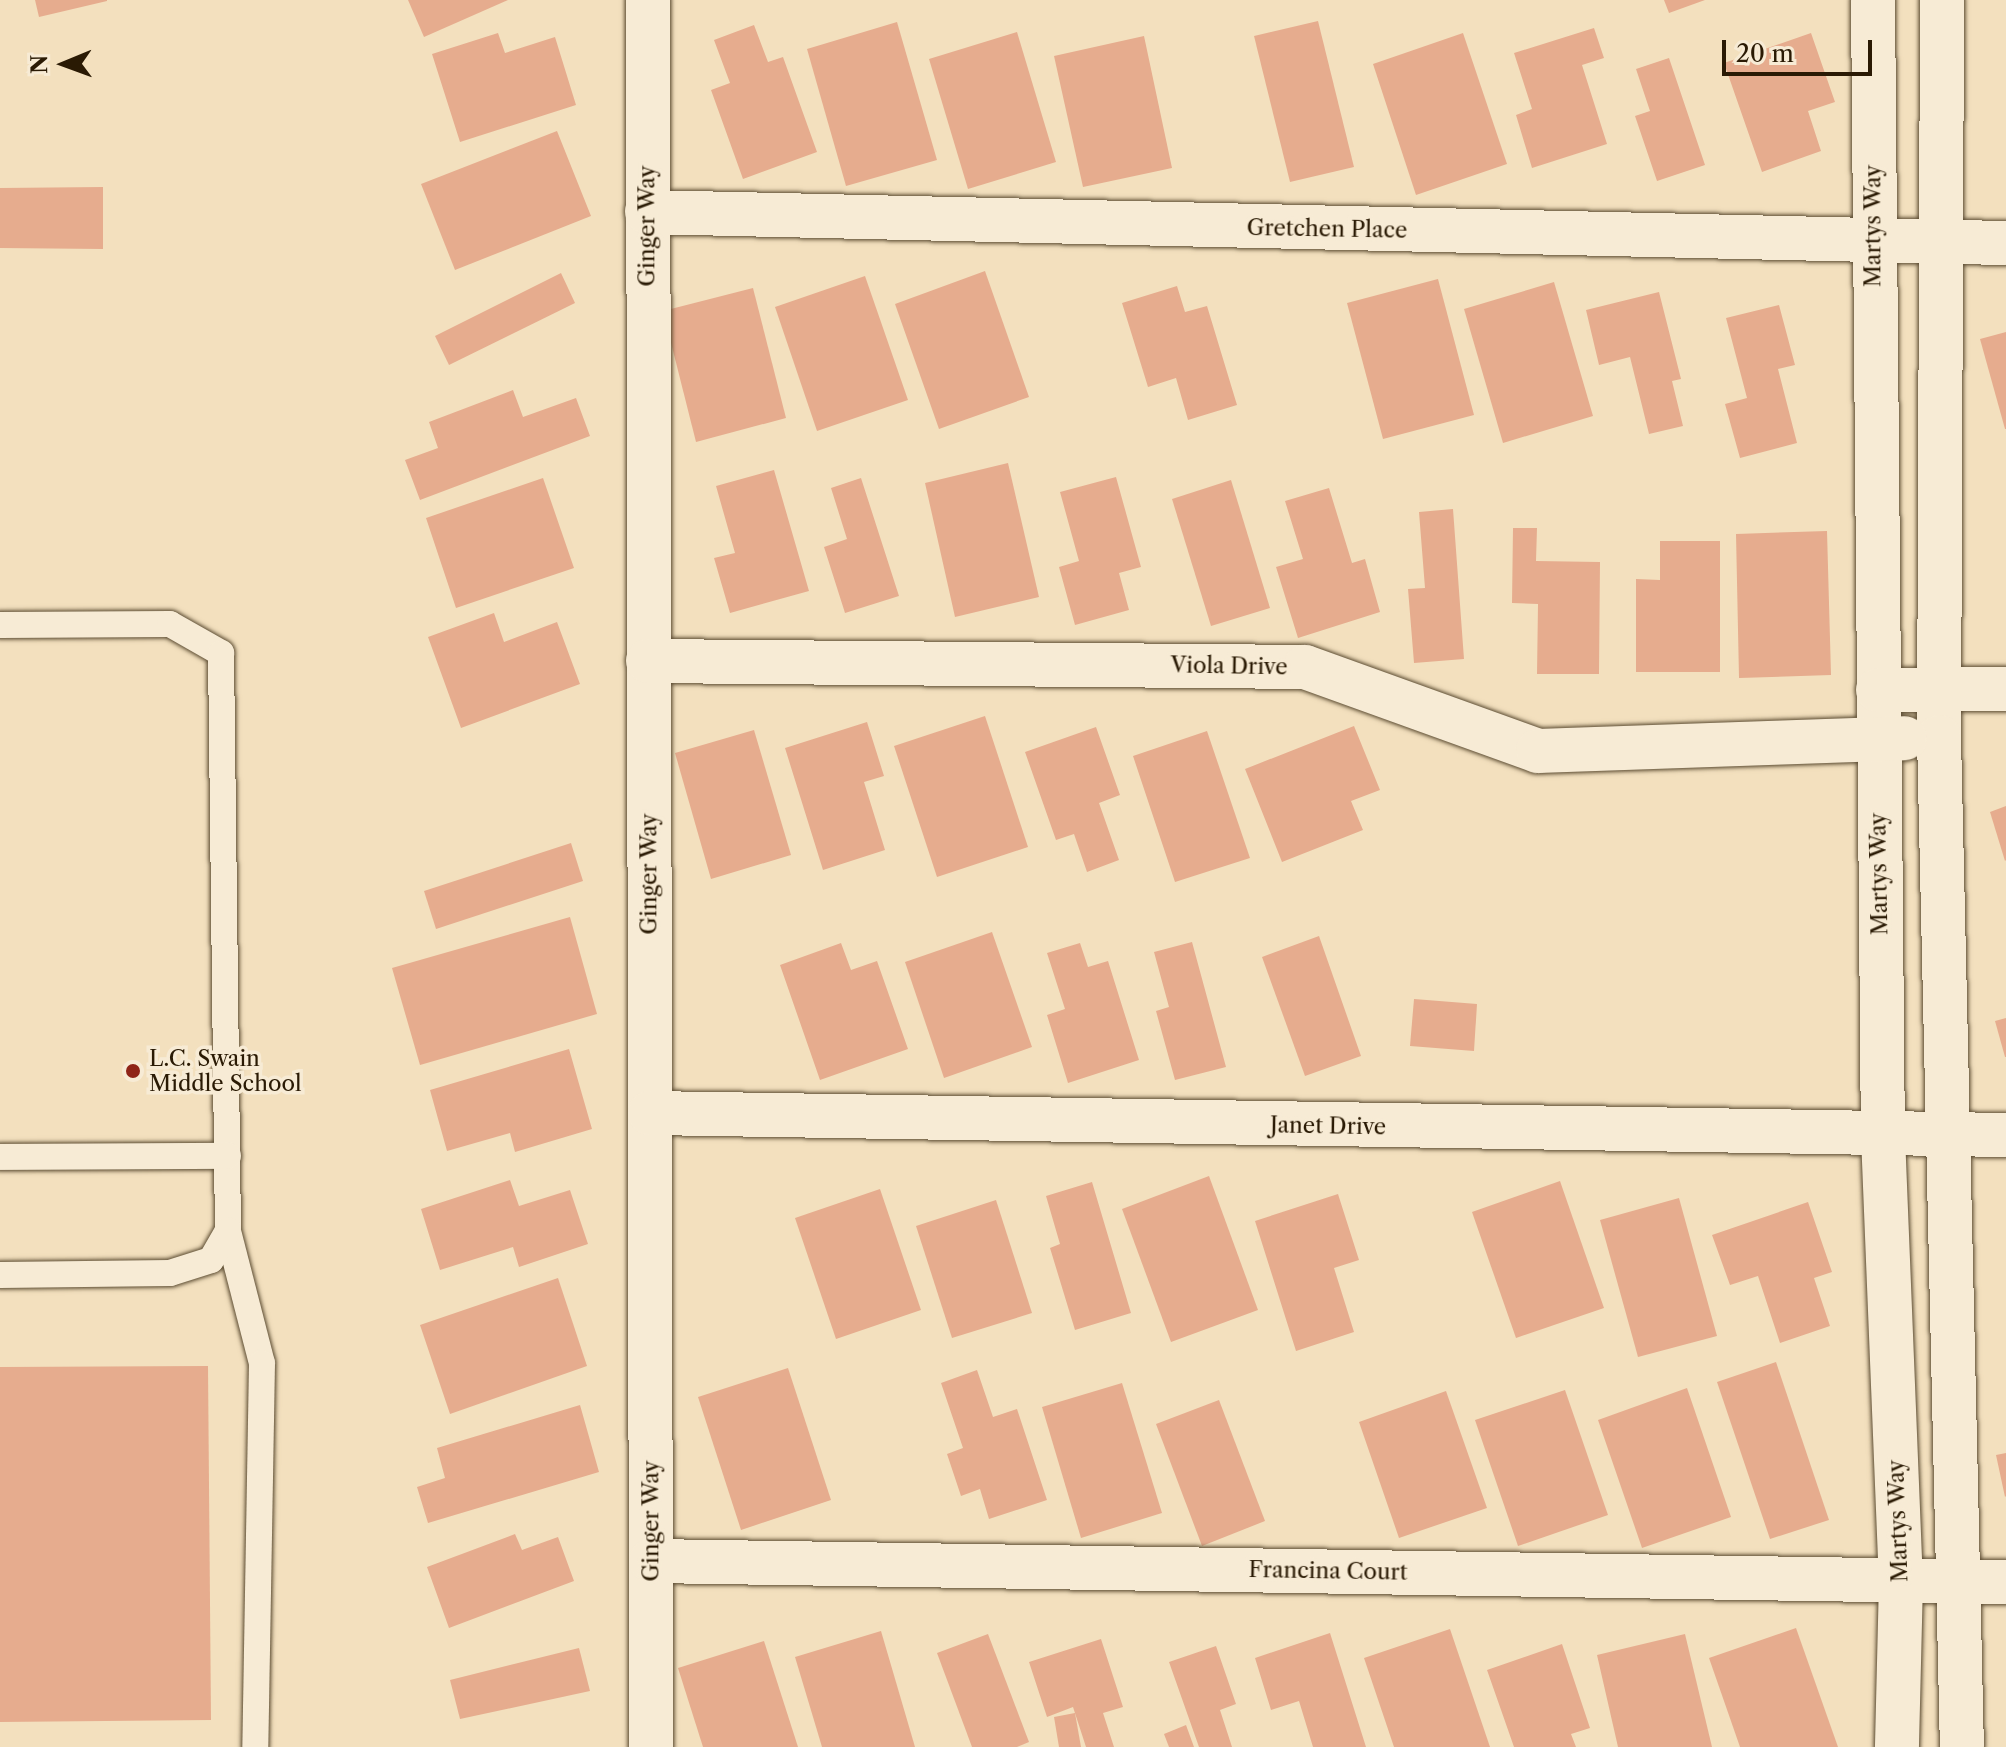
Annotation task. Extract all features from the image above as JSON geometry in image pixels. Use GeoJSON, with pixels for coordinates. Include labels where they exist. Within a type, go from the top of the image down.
{"type":"FeatureCollection","features":[{"type":"Feature","properties":{"kind":"street","name":"Ginger Way"},"geometry":{"type":"LineString","coordinates":[[648,0],[651,1747]]}},
{"type":"Feature","properties":{"kind":"street","name":"Martys Way"},"geometry":{"type":"LineString","coordinates":[[1873,0],[1872,243],[1883,1136],[1901,1581],[1897,1747]]}},
{"type":"Feature","properties":{"kind":"street"},"geometry":{"type":"LineString","coordinates":[[1942,0],[1942,688],[1939,737],[1962,1747]]}},
{"type":"Feature","properties":{"kind":"street","name":"Gretchen Place"},"geometry":{"type":"LineString","coordinates":[[647,212],[1872,243],[2006,243]]}},
{"type":"Feature","properties":{"kind":"street","name":"Viola Drive"},"geometry":{"type":"LineString","coordinates":[[648,661],[1305,667],[1538,751],[1939,737]]}},
{"type":"Feature","properties":{"kind":"street"},"geometry":{"type":"LineString","coordinates":[[1878,690],[2006,689]]}},
{"type":"Feature","properties":{"kind":"street","name":"Janet Drive"},"geometry":{"type":"LineString","coordinates":[[650,1113],[1883,1136],[2006,1135]]}},
{"type":"Feature","properties":{"kind":"street","name":"Francina Court"},"geometry":{"type":"LineString","coordinates":[[651,1561],[2006,1582]]}},
{"type":"Feature","properties":{"kind":"lane"},"geometry":{"type":"LineString","coordinates":[[0,625],[170,624],[221,653],[228,1231],[262,1363],[255,1747]]}},
{"type":"Feature","properties":{"kind":"lane"},"geometry":{"type":"LineString","coordinates":[[0,1157],[228,1156]]}},
{"type":"Feature","properties":{"kind":"lane"},"geometry":{"type":"LineString","coordinates":[[0,1275],[170,1273],[211,1260],[228,1231]]}},
{"type":"Feature","properties":{"kind":"building"},"geometry":{"type":"Polygon","coordinates":[[[35,0],[107,0],[107,1],[39,17],[35,0]]]}},
{"type":"Feature","properties":{"kind":"building"},"geometry":{"type":"Polygon","coordinates":[[[408,0],[508,0],[424,37],[408,0]]]}},
{"type":"Feature","properties":{"kind":"building"},"geometry":{"type":"Polygon","coordinates":[[[1664,0],[1705,0],[1669,13],[1664,0]]]}},
{"type":"Feature","properties":{"kind":"building"},"geometry":{"type":"Polygon","coordinates":[[[1318,21],[1354,167],[1290,182],[1254,36],[1318,21]]]}},
{"type":"Feature","properties":{"kind":"building"},"geometry":{"type":"Polygon","coordinates":[[[897,22],[937,160],[846,186],[807,49],[897,22]]]}},
{"type":"Feature","properties":{"kind":"building"},"geometry":{"type":"Polygon","coordinates":[[[754,25],[768,62],[783,57],[817,152],[743,179],[711,90],[730,83],[714,40],[754,25]]]}},
{"type":"Feature","properties":{"kind":"building"},"geometry":{"type":"Polygon","coordinates":[[[1594,28],[1604,58],[1582,65],[1607,144],[1532,168],[1516,115],[1532,109],[1514,53],[1594,28]]]}},
{"type":"Feature","properties":{"kind":"building"},"geometry":{"type":"Polygon","coordinates":[[[1017,32],[1056,162],[968,189],[929,59],[1017,32]]]}},
{"type":"Feature","properties":{"kind":"building"},"geometry":{"type":"Polygon","coordinates":[[[498,33],[505,53],[555,37],[576,105],[460,142],[432,54],[498,33]]]}},
{"type":"Feature","properties":{"kind":"building"},"geometry":{"type":"Polygon","coordinates":[[[1463,33],[1507,164],[1416,195],[1373,64],[1463,33]]]}},
{"type":"Feature","properties":{"kind":"building"},"geometry":{"type":"Polygon","coordinates":[[[1811,33],[1835,102],[1808,111],[1821,151],[1762,172],[1724,63],[1811,33]]]}},
{"type":"Feature","properties":{"kind":"building"},"geometry":{"type":"Polygon","coordinates":[[[1144,36],[1172,168],[1083,187],[1054,56],[1144,36]]]}},
{"type":"Feature","properties":{"kind":"building"},"geometry":{"type":"Polygon","coordinates":[[[1669,58],[1705,165],[1657,181],[1635,116],[1650,111],[1636,69],[1669,58]]]}},
{"type":"Feature","properties":{"kind":"building"},"geometry":{"type":"Polygon","coordinates":[[[557,131],[591,216],[455,270],[421,184],[557,131]]]}},
{"type":"Feature","properties":{"kind":"building"},"geometry":{"type":"Polygon","coordinates":[[[103,187],[103,249],[0,248],[0,188],[103,187]]]}},
{"type":"Feature","properties":{"kind":"building"},"geometry":{"type":"Polygon","coordinates":[[[985,271],[1029,397],[939,429],[895,304],[985,271]]]}},
{"type":"Feature","properties":{"kind":"building"},"geometry":{"type":"Polygon","coordinates":[[[561,273],[575,303],[449,365],[435,336],[561,273]]]}},
{"type":"Feature","properties":{"kind":"building"},"geometry":{"type":"Polygon","coordinates":[[[865,276],[908,400],[817,431],[775,307],[865,276]]]}},
{"type":"Feature","properties":{"kind":"building"},"geometry":{"type":"Polygon","coordinates":[[[1438,279],[1474,415],[1383,439],[1347,303],[1438,279]]]}},
{"type":"Feature","properties":{"kind":"building"},"geometry":{"type":"Polygon","coordinates":[[[1554,282],[1593,416],[1503,443],[1464,309],[1554,282]]]}},
{"type":"Feature","properties":{"kind":"building"},"geometry":{"type":"Polygon","coordinates":[[[1177,286],[1185,312],[1207,306],[1237,405],[1188,420],[1176,378],[1148,387],[1122,303],[1177,286]]]}},
{"type":"Feature","properties":{"kind":"building"},"geometry":{"type":"Polygon","coordinates":[[[753,288],[786,418],[696,442],[663,311],[753,288]]]}},
{"type":"Feature","properties":{"kind":"building"},"geometry":{"type":"Polygon","coordinates":[[[1659,292],[1681,379],[1672,381],[1683,426],[1649,434],[1630,357],[1599,365],[1586,310],[1659,292]]]}},
{"type":"Feature","properties":{"kind":"building"},"geometry":{"type":"Polygon","coordinates":[[[1779,305],[1795,365],[1778,369],[1797,443],[1740,458],[1725,404],[1747,398],[1726,318],[1779,305]]]}},
{"type":"Feature","properties":{"kind":"building"},"geometry":{"type":"Polygon","coordinates":[[[2006,332],[2006,429],[2005,429],[1980,339],[2006,332]]]}},
{"type":"Feature","properties":{"kind":"building"},"geometry":{"type":"Polygon","coordinates":[[[513,390],[523,417],[576,398],[590,436],[420,500],[405,460],[438,448],[429,422],[513,390]]]}},
{"type":"Feature","properties":{"kind":"building"},"geometry":{"type":"Polygon","coordinates":[[[1008,463],[1039,597],[955,617],[925,483],[1008,463]]]}},
{"type":"Feature","properties":{"kind":"building"},"geometry":{"type":"Polygon","coordinates":[[[774,470],[809,591],[730,613],[714,558],[735,553],[716,486],[774,470]]]}},
{"type":"Feature","properties":{"kind":"building"},"geometry":{"type":"Polygon","coordinates":[[[1116,477],[1141,567],[1119,573],[1129,610],[1075,625],[1059,567],[1079,561],[1060,492],[1116,477]]]}},
{"type":"Feature","properties":{"kind":"building"},"geometry":{"type":"Polygon","coordinates":[[[543,478],[574,568],[456,608],[426,518],[543,478]]]}},
{"type":"Feature","properties":{"kind":"building"},"geometry":{"type":"Polygon","coordinates":[[[861,478],[899,596],[845,613],[824,547],[847,539],[831,488],[861,478]]]}},
{"type":"Feature","properties":{"kind":"building"},"geometry":{"type":"Polygon","coordinates":[[[1231,480],[1270,608],[1211,626],[1172,499],[1231,480]]]}},
{"type":"Feature","properties":{"kind":"building"},"geometry":{"type":"Polygon","coordinates":[[[1329,488],[1352,563],[1365,559],[1380,612],[1298,638],[1276,567],[1303,559],[1285,501],[1329,488]]]}},
{"type":"Feature","properties":{"kind":"building"},"geometry":{"type":"Polygon","coordinates":[[[1453,509],[1464,659],[1414,663],[1408,589],[1425,588],[1419,512],[1453,509]]]}},
{"type":"Feature","properties":{"kind":"building"},"geometry":{"type":"Polygon","coordinates":[[[1513,528],[1537,528],[1536,561],[1600,562],[1599,674],[1537,674],[1538,604],[1512,603],[1513,528]]]}},
{"type":"Feature","properties":{"kind":"building"},"geometry":{"type":"Polygon","coordinates":[[[1827,531],[1831,675],[1739,678],[1736,534],[1827,531]]]}},
{"type":"Feature","properties":{"kind":"building"},"geometry":{"type":"Polygon","coordinates":[[[1660,541],[1720,541],[1720,672],[1636,672],[1636,579],[1660,580],[1660,541]]]}},
{"type":"Feature","properties":{"kind":"building"},"geometry":{"type":"Polygon","coordinates":[[[494,613],[504,642],[557,622],[580,684],[461,728],[428,637],[494,613]]]}},
{"type":"Feature","properties":{"kind":"building"},"geometry":{"type":"Polygon","coordinates":[[[985,716],[1028,847],[937,877],[894,746],[985,716]]]}},
{"type":"Feature","properties":{"kind":"building"},"geometry":{"type":"Polygon","coordinates":[[[867,722],[884,776],[864,782],[885,850],[823,870],[785,748],[867,722]]]}},
{"type":"Feature","properties":{"kind":"building"},"geometry":{"type":"Polygon","coordinates":[[[1354,726],[1380,790],[1351,801],[1363,830],[1282,862],[1245,769],[1354,726]]]}},
{"type":"Feature","properties":{"kind":"building"},"geometry":{"type":"Polygon","coordinates":[[[1096,727],[1120,795],[1099,803],[1119,860],[1087,872],[1074,834],[1056,840],[1025,752],[1096,727]]]}},
{"type":"Feature","properties":{"kind":"building"},"geometry":{"type":"Polygon","coordinates":[[[754,730],[791,855],[711,879],[675,753],[754,730]]]}},
{"type":"Feature","properties":{"kind":"building"},"geometry":{"type":"Polygon","coordinates":[[[1207,731],[1250,858],[1175,882],[1133,756],[1207,731]]]}},
{"type":"Feature","properties":{"kind":"building"},"geometry":{"type":"Polygon","coordinates":[[[2006,806],[2006,860],[2005,861],[1990,812],[2006,806]]]}},
{"type":"Feature","properties":{"kind":"building"},"geometry":{"type":"Polygon","coordinates":[[[571,843],[583,881],[436,929],[424,891],[571,843]]]}},
{"type":"Feature","properties":{"kind":"building"},"geometry":{"type":"Polygon","coordinates":[[[570,917],[597,1014],[420,1065],[392,968],[570,917]]]}},
{"type":"Feature","properties":{"kind":"building"},"geometry":{"type":"Polygon","coordinates":[[[992,932],[1032,1047],[944,1078],[905,962],[992,932]]]}},
{"type":"Feature","properties":{"kind":"building"},"geometry":{"type":"Polygon","coordinates":[[[1319,936],[1361,1056],[1305,1076],[1262,957],[1319,936]]]}},
{"type":"Feature","properties":{"kind":"building"},"geometry":{"type":"Polygon","coordinates":[[[1192,942],[1226,1067],[1175,1080],[1156,1011],[1169,1007],[1154,952],[1192,942]]]}},
{"type":"Feature","properties":{"kind":"building"},"geometry":{"type":"Polygon","coordinates":[[[841,943],[851,970],[877,961],[908,1049],[820,1080],[780,965],[841,943]]]}},
{"type":"Feature","properties":{"kind":"building"},"geometry":{"type":"Polygon","coordinates":[[[1080,943],[1088,967],[1108,961],[1139,1060],[1068,1083],[1047,1015],[1065,1009],[1047,953],[1080,943]]]}},
{"type":"Feature","properties":{"kind":"building"},"geometry":{"type":"Polygon","coordinates":[[[1414,999],[1477,1004],[1474,1051],[1410,1046],[1414,999]]]}},
{"type":"Feature","properties":{"kind":"building"},"geometry":{"type":"Polygon","coordinates":[[[2006,1018],[2006,1057],[2005,1057],[1995,1021],[2006,1018]]]}},
{"type":"Feature","properties":{"kind":"building"},"geometry":{"type":"Polygon","coordinates":[[[569,1049],[592,1129],[515,1152],[510,1133],[447,1151],[430,1090],[569,1049]]]}},
{"type":"Feature","properties":{"kind":"building"},"geometry":{"type":"Polygon","coordinates":[[[1209,1176],[1258,1310],[1171,1342],[1122,1209],[1209,1176]]]}},
{"type":"Feature","properties":{"kind":"building"},"geometry":{"type":"Polygon","coordinates":[[[510,1180],[519,1206],[570,1190],[588,1244],[519,1267],[513,1247],[440,1270],[421,1209],[510,1180]]]}},
{"type":"Feature","properties":{"kind":"building"},"geometry":{"type":"Polygon","coordinates":[[[1560,1181],[1604,1308],[1516,1338],[1472,1212],[1560,1181]]]}},
{"type":"Feature","properties":{"kind":"building"},"geometry":{"type":"Polygon","coordinates":[[[1092,1182],[1131,1313],[1075,1330],[1050,1248],[1060,1244],[1046,1196],[1092,1182]]]}},
{"type":"Feature","properties":{"kind":"building"},"geometry":{"type":"Polygon","coordinates":[[[880,1189],[921,1310],[836,1339],[795,1218],[880,1189]]]}},
{"type":"Feature","properties":{"kind":"building"},"geometry":{"type":"Polygon","coordinates":[[[1338,1194],[1359,1260],[1334,1268],[1354,1332],[1296,1351],[1255,1221],[1338,1194]]]}},
{"type":"Feature","properties":{"kind":"building"},"geometry":{"type":"Polygon","coordinates":[[[1679,1198],[1717,1336],[1638,1357],[1600,1220],[1679,1198]]]}},
{"type":"Feature","properties":{"kind":"building"},"geometry":{"type":"Polygon","coordinates":[[[996,1200],[1032,1313],[952,1338],[916,1226],[996,1200]]]}},
{"type":"Feature","properties":{"kind":"building"},"geometry":{"type":"Polygon","coordinates":[[[1808,1202],[1832,1272],[1814,1278],[1830,1326],[1780,1343],[1758,1276],[1730,1285],[1712,1235],[1808,1202]]]}},
{"type":"Feature","properties":{"kind":"building"},"geometry":{"type":"Polygon","coordinates":[[[558,1278],[587,1366],[450,1414],[420,1325],[558,1278]]]}},
{"type":"Feature","properties":{"kind":"building"},"geometry":{"type":"Polygon","coordinates":[[[1776,1362],[1829,1520],[1770,1539],[1717,1382],[1776,1362]]]}},
{"type":"Feature","properties":{"kind":"building"},"geometry":{"type":"Polygon","coordinates":[[[208,1366],[211,1720],[0,1722],[0,1367],[208,1366]]]}},
{"type":"Feature","properties":{"kind":"building"},"geometry":{"type":"Polygon","coordinates":[[[788,1368],[831,1500],[741,1530],[698,1397],[788,1368]]]}},
{"type":"Feature","properties":{"kind":"building"},"geometry":{"type":"Polygon","coordinates":[[[977,1370],[993,1417],[1017,1409],[1047,1500],[989,1519],[980,1489],[961,1496],[947,1454],[963,1448],[941,1383],[977,1370]]]}},
{"type":"Feature","properties":{"kind":"building"},"geometry":{"type":"Polygon","coordinates":[[[1122,1383],[1162,1513],[1081,1538],[1042,1407],[1122,1383]]]}},
{"type":"Feature","properties":{"kind":"building"},"geometry":{"type":"Polygon","coordinates":[[[1687,1388],[1731,1517],[1642,1548],[1598,1420],[1687,1388]]]}},
{"type":"Feature","properties":{"kind":"building"},"geometry":{"type":"Polygon","coordinates":[[[1565,1390],[1608,1515],[1518,1546],[1475,1420],[1565,1390]]]}},
{"type":"Feature","properties":{"kind":"building"},"geometry":{"type":"Polygon","coordinates":[[[1446,1391],[1487,1508],[1399,1538],[1359,1422],[1446,1391]]]}},
{"type":"Feature","properties":{"kind":"building"},"geometry":{"type":"Polygon","coordinates":[[[1219,1400],[1265,1521],[1202,1546],[1156,1424],[1219,1400]]]}},
{"type":"Feature","properties":{"kind":"building"},"geometry":{"type":"Polygon","coordinates":[[[580,1405],[599,1472],[428,1523],[417,1487],[445,1478],[437,1448],[580,1405]]]}},
{"type":"Feature","properties":{"kind":"building"},"geometry":{"type":"Polygon","coordinates":[[[2006,1453],[2006,1496],[2005,1497],[1996,1455],[2006,1453]]]}},
{"type":"Feature","properties":{"kind":"building"},"geometry":{"type":"Polygon","coordinates":[[[515,1534],[522,1550],[558,1537],[574,1581],[449,1628],[427,1567],[515,1534]]]}},
{"type":"Feature","properties":{"kind":"building"},"geometry":{"type":"Polygon","coordinates":[[[1796,1628],[1838,1747],[1740,1747],[1709,1658],[1796,1628]]]}},
{"type":"Feature","properties":{"kind":"building"},"geometry":{"type":"Polygon","coordinates":[[[1450,1629],[1490,1747],[1394,1747],[1364,1658],[1450,1629]]]}},
{"type":"Feature","properties":{"kind":"building"},"geometry":{"type":"Polygon","coordinates":[[[881,1631],[915,1747],[822,1747],[795,1657],[881,1631]]]}},
{"type":"Feature","properties":{"kind":"building"},"geometry":{"type":"Polygon","coordinates":[[[1330,1633],[1366,1747],[1313,1747],[1299,1701],[1271,1710],[1255,1658],[1330,1633]]]}},
{"type":"Feature","properties":{"kind":"building"},"geometry":{"type":"Polygon","coordinates":[[[988,1634],[1029,1742],[1017,1747],[972,1747],[937,1653],[988,1634]]]}},
{"type":"Feature","properties":{"kind":"building"},"geometry":{"type":"Polygon","coordinates":[[[1685,1634],[1712,1747],[1618,1747],[1597,1655],[1685,1634]]]}},
{"type":"Feature","properties":{"kind":"building"},"geometry":{"type":"Polygon","coordinates":[[[1101,1639],[1123,1707],[1103,1713],[1114,1747],[1086,1747],[1073,1707],[1047,1717],[1029,1662],[1101,1639]]]}},
{"type":"Feature","properties":{"kind":"building"},"geometry":{"type":"Polygon","coordinates":[[[764,1641],[798,1747],[703,1747],[678,1668],[764,1641]]]}},
{"type":"Feature","properties":{"kind":"building"},"geometry":{"type":"Polygon","coordinates":[[[1562,1644],[1590,1728],[1571,1734],[1576,1747],[1514,1747],[1487,1670],[1562,1644]]]}},
{"type":"Feature","properties":{"kind":"building"},"geometry":{"type":"Polygon","coordinates":[[[1216,1646],[1236,1704],[1220,1710],[1232,1747],[1199,1747],[1169,1662],[1216,1646]]]}},
{"type":"Feature","properties":{"kind":"building"},"geometry":{"type":"Polygon","coordinates":[[[579,1648],[590,1691],[460,1719],[450,1680],[579,1648]]]}},
{"type":"Feature","properties":{"kind":"building"},"geometry":{"type":"Polygon","coordinates":[[[1075,1713],[1081,1747],[1059,1747],[1054,1717],[1075,1713]]]}},
{"type":"Feature","properties":{"kind":"building"},"geometry":{"type":"Polygon","coordinates":[[[1186,1725],[1194,1747],[1169,1747],[1164,1734],[1186,1725]]]}},
{"type":"Feature","properties":{"kind":"place","name":"L.C. Swain Middle School"},"geometry":{"type":"Point","coordinates":[133,1071]}}]}
